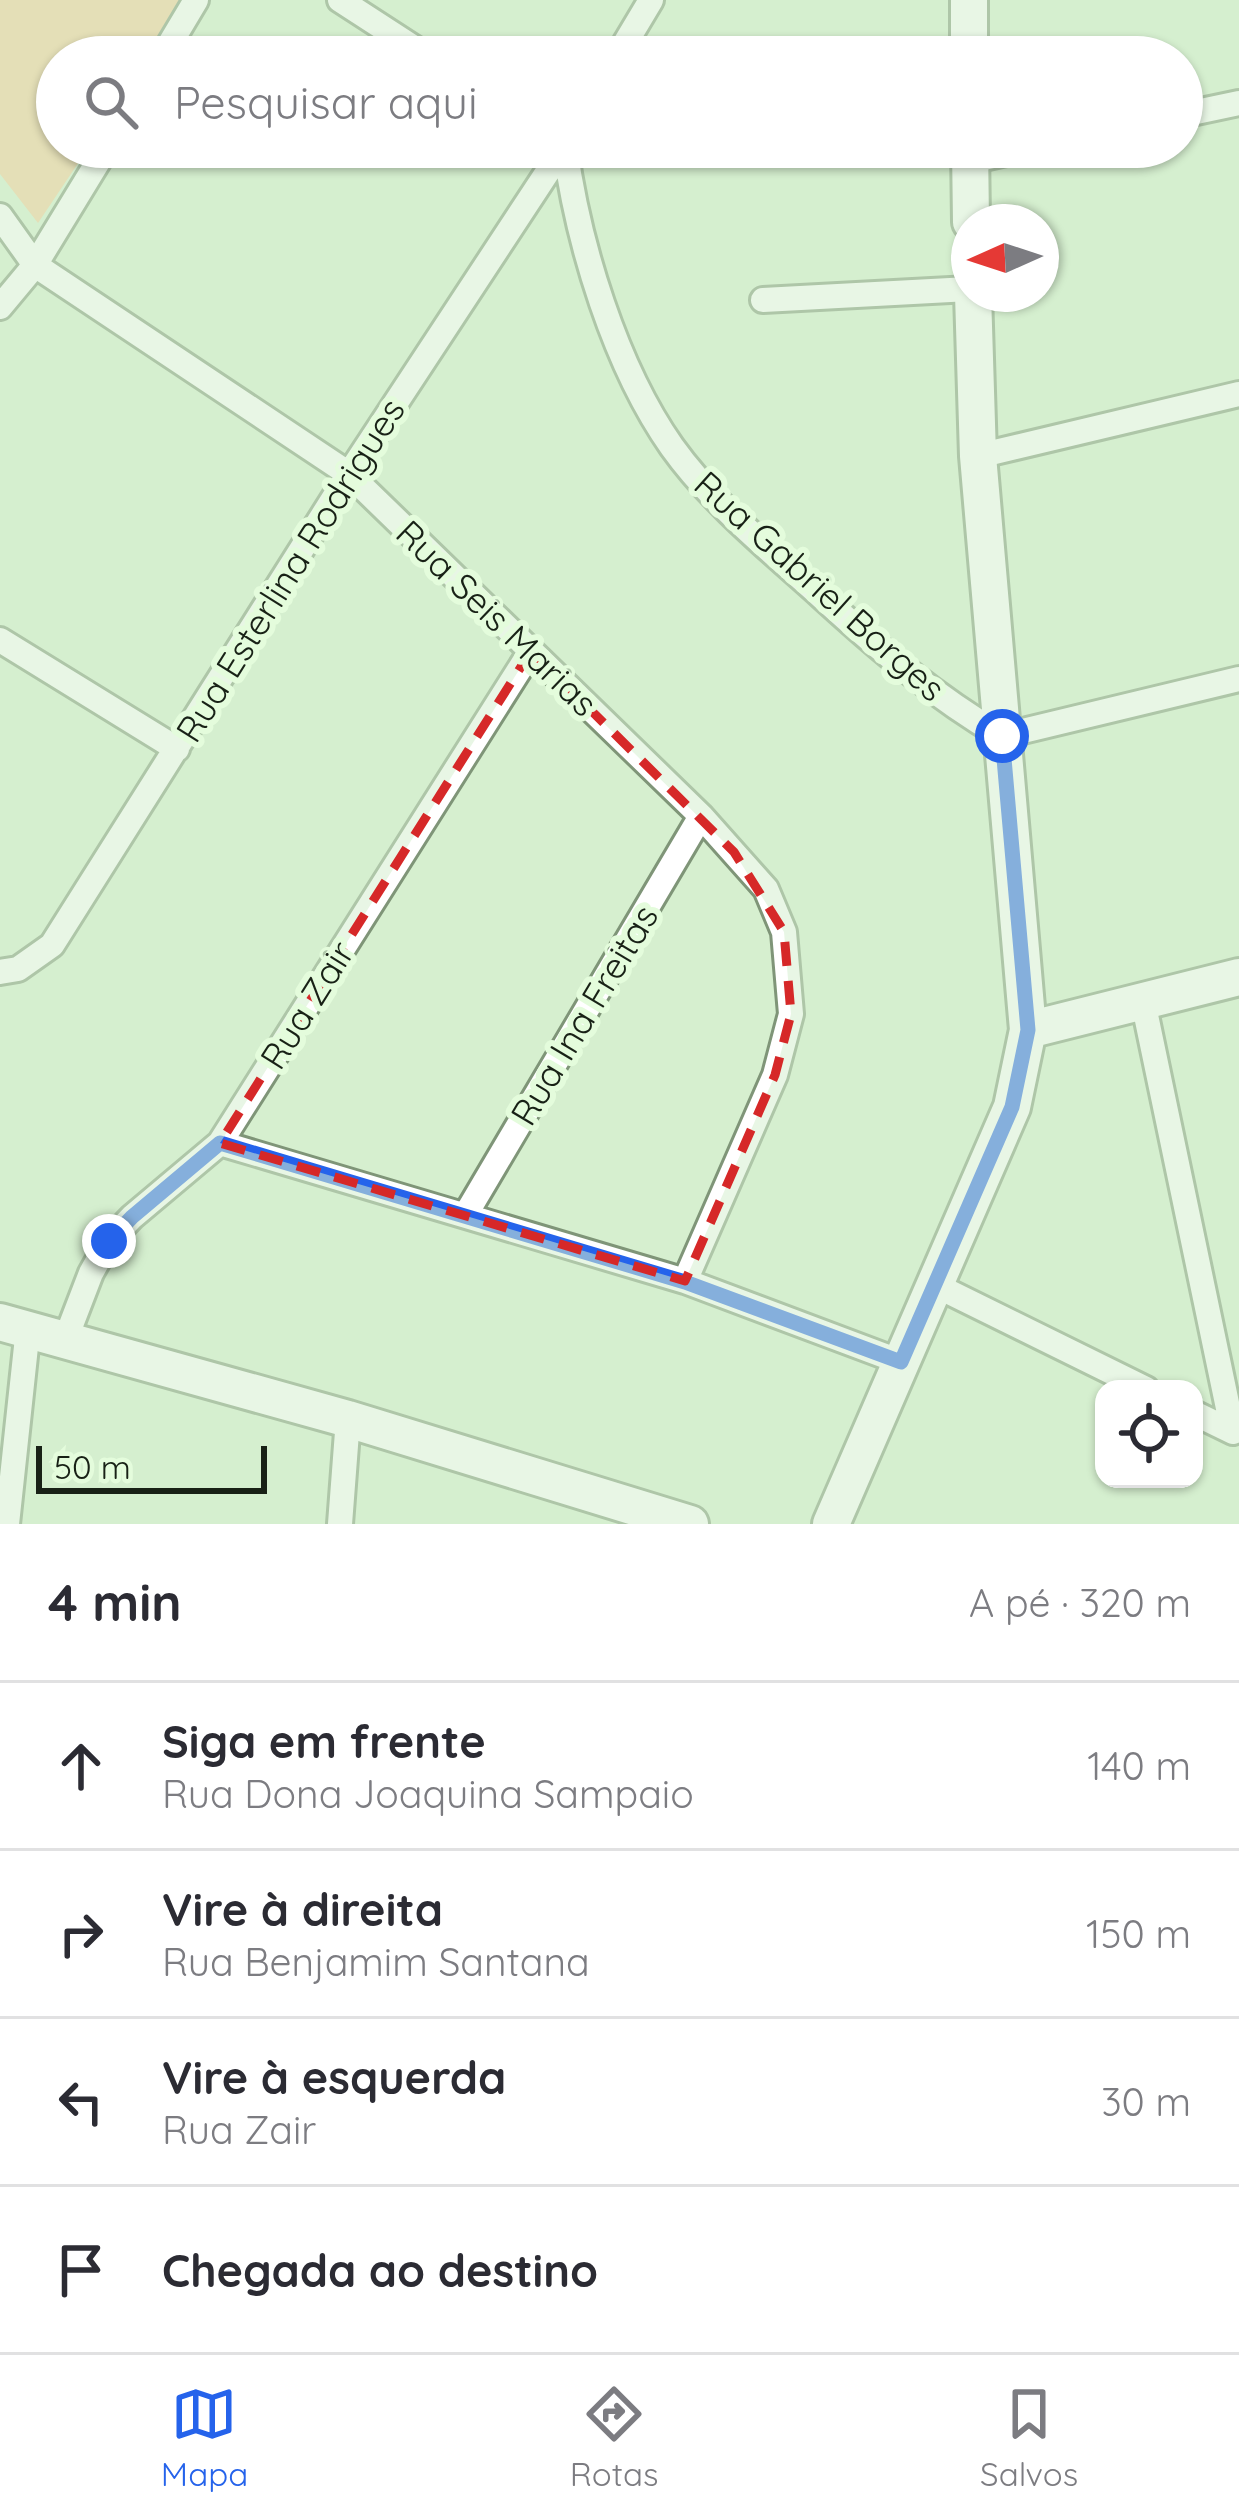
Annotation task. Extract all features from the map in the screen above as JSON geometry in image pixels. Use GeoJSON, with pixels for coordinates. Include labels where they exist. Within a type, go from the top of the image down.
{"type":"FeatureCollection","features":[{"type":"Feature","properties":{"kind":"street"},"geometry":{"type":"LineString","coordinates":[[175,36],[196,0]]}},
{"type":"Feature","properties":{"kind":"street"},"geometry":{"type":"LineString","coordinates":[[340,0],[396,36]]}},
{"type":"Feature","properties":{"kind":"street"},"geometry":{"type":"LineString","coordinates":[[630,36],[651,0]]}},
{"type":"Feature","properties":{"kind":"street"},"geometry":{"type":"LineString","coordinates":[[969,0],[969,36]]}},
{"type":"Feature","properties":{"kind":"street"},"geometry":{"type":"LineString","coordinates":[[1203,111],[1239,103]]}},
{"type":"Feature","properties":{"kind":"street"},"geometry":{"type":"LineString","coordinates":[[0,307],[34,265],[94,168]]}},
{"type":"Feature","properties":{"kind":"street","name":"Rua Esterlina Rodrigues"},"geometry":{"type":"LineString","coordinates":[[0,973],[18,969],[52,945],[349,474],[550,168]]}},
{"type":"Feature","properties":{"kind":"street","name":"Rua Gabriel Borges"},"geometry":{"type":"LineString","coordinates":[[568,168],[581,242],[650,412],[673,448],[736,518],[885,654],[956,709],[1002,736]]}},
{"type":"Feature","properties":{"kind":"street"},"geometry":{"type":"LineString","coordinates":[[970,168],[971,204]]}},
{"type":"Feature","properties":{"kind":"street","name":"Rua Seis Marias"},"geometry":{"type":"LineString","coordinates":[[0,216],[34,265],[349,474],[701,817],[766,889],[784,932],[791,1014],[775,1075],[685,1282]]}},
{"type":"Feature","properties":{"kind":"street"},"geometry":{"type":"LineString","coordinates":[[764,300],[951,292]]}},
{"type":"Feature","properties":{"kind":"street"},"geometry":{"type":"LineString","coordinates":[[831,1524],[1012,1107],[1028,1030],[978,456],[972,312]]}},
{"type":"Feature","properties":{"kind":"street"},"geometry":{"type":"LineString","coordinates":[[978,456],[1239,394]]}},
{"type":"Feature","properties":{"kind":"street"},"geometry":{"type":"LineString","coordinates":[[0,640],[177,749]]}},
{"type":"Feature","properties":{"kind":"street","name":"Rua Zair"},"geometry":{"type":"LineString","coordinates":[[66,1338],[109,1241],[220,1143],[531,651]]}},
{"type":"Feature","properties":{"kind":"street"},"geometry":{"type":"LineString","coordinates":[[1002,736],[1239,679]]}},
{"type":"Feature","properties":{"kind":"street","name":"Rua Ina Freitas"},"geometry":{"type":"LineString","coordinates":[[466,1214],[701,817]]}},
{"type":"Feature","properties":{"kind":"street"},"geometry":{"type":"LineString","coordinates":[[1028,1030],[1239,977]]}},
{"type":"Feature","properties":{"kind":"street"},"geometry":{"type":"LineString","coordinates":[[1143,1001],[1234,1432],[1203,1417]]}},
{"type":"Feature","properties":{"kind":"street"},"geometry":{"type":"LineString","coordinates":[[220,1143],[685,1282],[901,1362]]}},
{"type":"Feature","properties":{"kind":"street"},"geometry":{"type":"LineString","coordinates":[[935,1285],[1127,1380]]}},
{"type":"Feature","properties":{"kind":"street"},"geometry":{"type":"LineString","coordinates":[[8,1524],[14,1325],[348,1419],[678,1522]]}},
{"type":"Feature","properties":{"kind":"street"},"geometry":{"type":"LineString","coordinates":[[340,1524],[348,1419]]}},
{"type":"Feature","properties":{"kind":"highlighted area"},"geometry":{"type":"Polygon","coordinates":[[[531,651],[734,852],[784,932],[791,1014],[775,1075],[685,1281],[220,1143],[531,651]]]}},
{"type":"Feature","properties":{"kind":"shaded area"},"geometry":{"type":"Polygon","coordinates":[[[0,0],[188,0],[163,36],[36,36],[36,168],[75,168],[38,223],[0,174],[0,0]]]}},
{"type":"Feature","properties":{"kind":"route"},"geometry":{"type":"LineString","coordinates":[[109,1241],[220,1143],[685,1282],[901,1362],[1012,1107],[1028,1030],[1002,736]]}}]}
